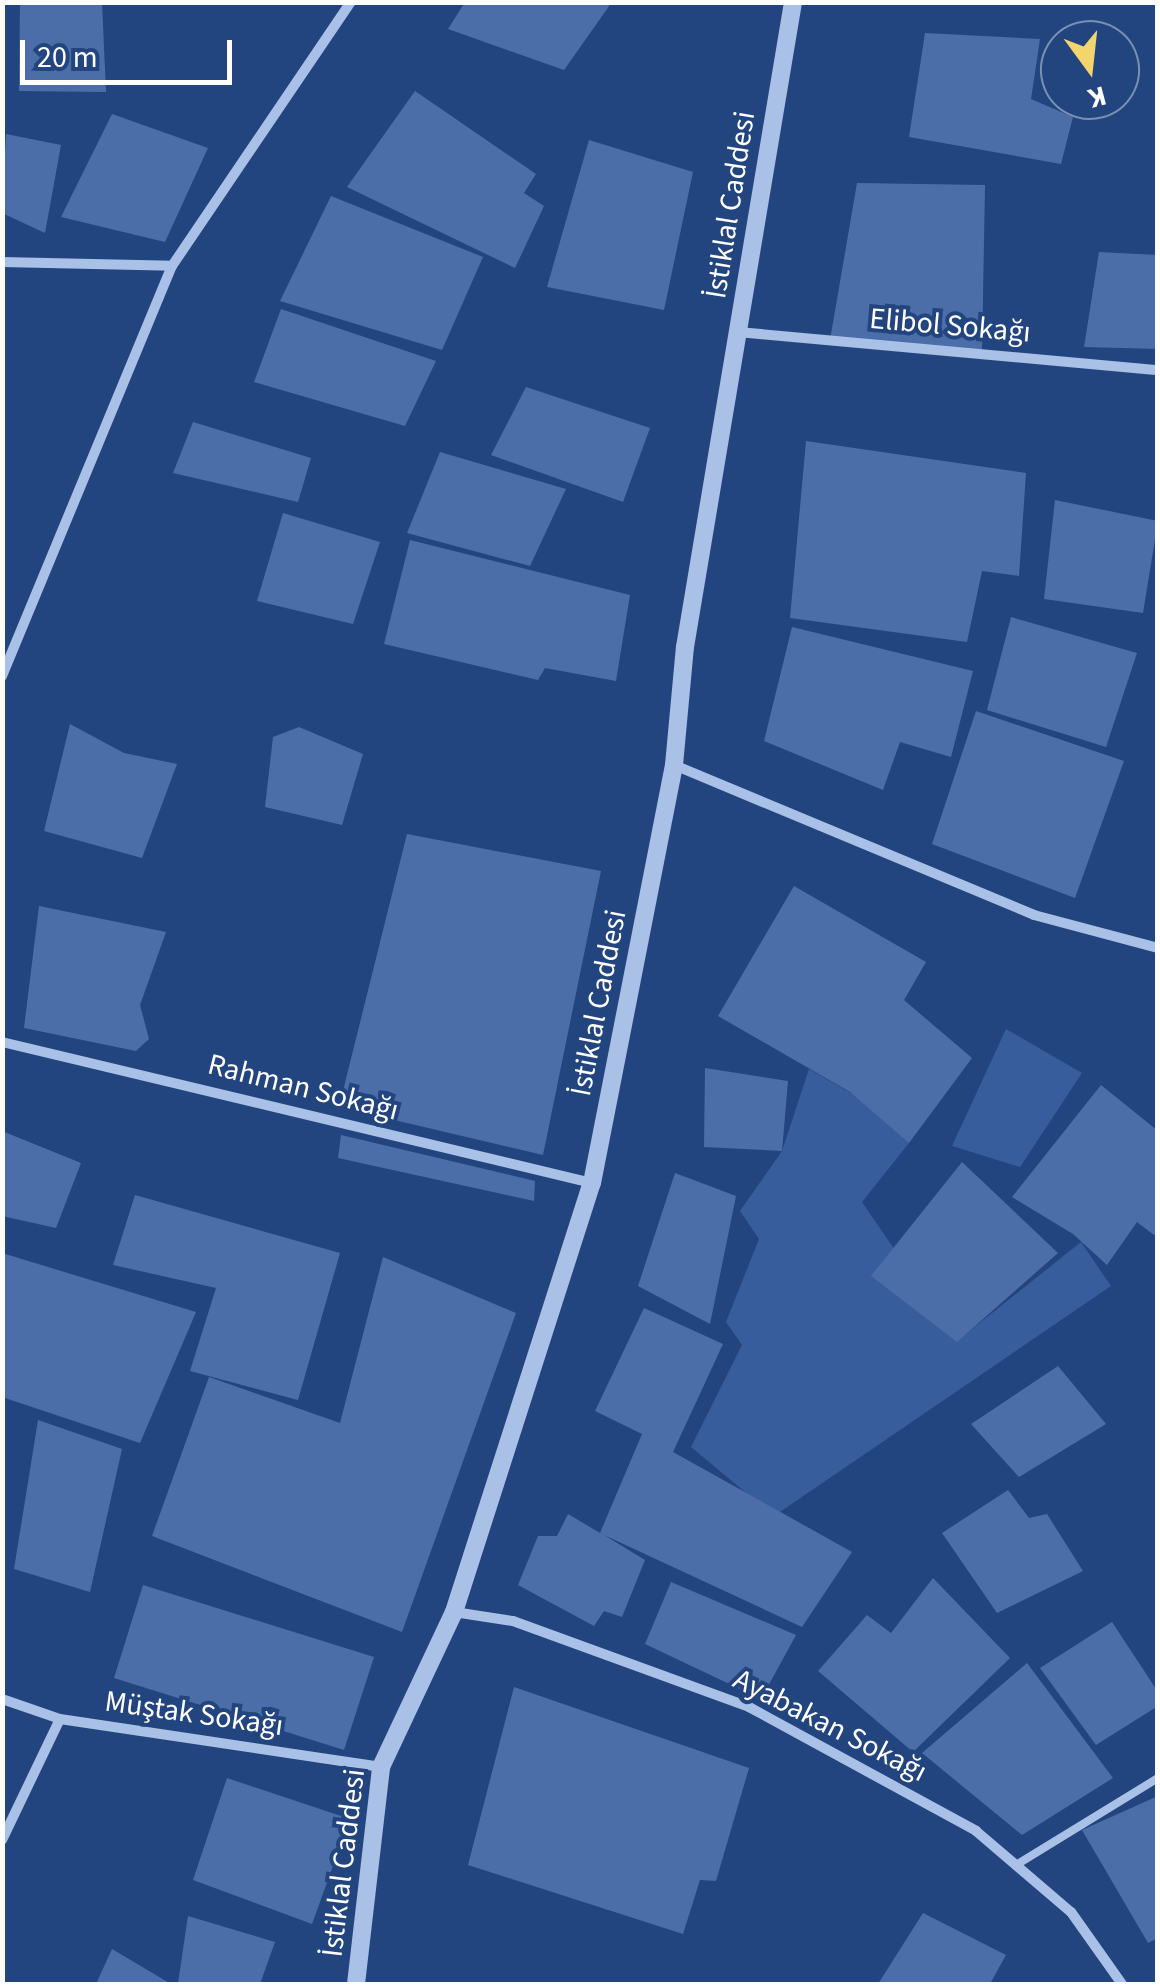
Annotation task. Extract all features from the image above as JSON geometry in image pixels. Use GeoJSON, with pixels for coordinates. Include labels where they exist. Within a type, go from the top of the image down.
{"type":"FeatureCollection","features":[{"type":"Feature","properties":{"kind":"street"},"geometry":{"type":"LineString","coordinates":[[2,676],[172,266],[351,2]]}},
{"type":"Feature","properties":{"kind":"street","name":"İstiklal Caddesi"},"geometry":{"type":"LineString","coordinates":[[356,1984],[384,1789],[381,1767],[454,1612],[592,1183],[674,765],[685,647],[793,2]]}},
{"type":"Feature","properties":{"kind":"street"},"geometry":{"type":"LineString","coordinates":[[2,262],[172,266]]}},
{"type":"Feature","properties":{"kind":"street","name":"Elibol Sokağı"},"geometry":{"type":"LineString","coordinates":[[738,332],[1158,370]]}},
{"type":"Feature","properties":{"kind":"street"},"geometry":{"type":"LineString","coordinates":[[674,765],[1034,915],[1158,948]]}},
{"type":"Feature","properties":{"kind":"street","name":"Rahman Sokağı"},"geometry":{"type":"LineString","coordinates":[[2,1042],[592,1183]]}},
{"type":"Feature","properties":{"kind":"street","name":"Ayabakan Sokağı"},"geometry":{"type":"LineString","coordinates":[[454,1612],[513,1621],[749,1707],[976,1831],[1071,1912],[1122,1984]]}},
{"type":"Feature","properties":{"kind":"street","name":"Müştak Sokağı"},"geometry":{"type":"LineString","coordinates":[[2,1699],[60,1719],[381,1767]]}},
{"type":"Feature","properties":{"kind":"street"},"geometry":{"type":"LineString","coordinates":[[2,1840],[60,1719]]}},
{"type":"Feature","properties":{"kind":"lane"},"geometry":{"type":"LineString","coordinates":[[1016,1865],[1158,1778]]}},
{"type":"Feature","properties":{"kind":"shaded area"},"geometry":{"type":"Polygon","coordinates":[[[1006,1029],[1082,1073],[1020,1167],[952,1146],[1006,1029]]]}},
{"type":"Feature","properties":{"kind":"shaded area"},"geometry":{"type":"Polygon","coordinates":[[[809,1069],[863,1100],[909,1143],[862,1202],[957,1341],[1081,1242],[1111,1286],[774,1516],[691,1447],[742,1345],[726,1322],[759,1239],[740,1211],[782,1151],[809,1069]]]}},
{"type":"Feature","properties":{"kind":"building"},"geometry":{"type":"Polygon","coordinates":[[[20,2],[102,2],[106,92],[19,91],[20,2]]]}},
{"type":"Feature","properties":{"kind":"building"},"geometry":{"type":"Polygon","coordinates":[[[465,2],[612,2],[564,70],[448,29],[465,2]]]}},
{"type":"Feature","properties":{"kind":"building"},"geometry":{"type":"Polygon","coordinates":[[[925,33],[1040,39],[1031,99],[1040,103],[1040,120],[1072,120],[1061,164],[909,137],[925,33]]]}},
{"type":"Feature","properties":{"kind":"building"},"geometry":{"type":"Polygon","coordinates":[[[415,91],[536,174],[524,193],[544,206],[515,268],[347,187],[415,91]]]}},
{"type":"Feature","properties":{"kind":"building"},"geometry":{"type":"Polygon","coordinates":[[[112,114],[208,148],[165,242],[61,217],[112,114]]]}},
{"type":"Feature","properties":{"kind":"building"},"geometry":{"type":"Polygon","coordinates":[[[6,134],[61,145],[45,233],[2,213],[6,134]]]}},
{"type":"Feature","properties":{"kind":"building"},"geometry":{"type":"Polygon","coordinates":[[[589,140],[693,172],[664,310],[547,287],[589,140]]]}},
{"type":"Feature","properties":{"kind":"building"},"geometry":{"type":"Polygon","coordinates":[[[857,183],[985,185],[982,354],[830,340],[857,183]]]}},
{"type":"Feature","properties":{"kind":"building"},"geometry":{"type":"Polygon","coordinates":[[[331,196],[483,257],[442,350],[280,301],[331,196]]]}},
{"type":"Feature","properties":{"kind":"building"},"geometry":{"type":"Polygon","coordinates":[[[1099,252],[1158,255],[1158,349],[1084,347],[1099,252]]]}},
{"type":"Feature","properties":{"kind":"building"},"geometry":{"type":"Polygon","coordinates":[[[281,309],[436,361],[405,426],[254,382],[281,309]]]}},
{"type":"Feature","properties":{"kind":"building"},"geometry":{"type":"Polygon","coordinates":[[[526,387],[650,428],[623,502],[491,455],[526,387]]]}},
{"type":"Feature","properties":{"kind":"building"},"geometry":{"type":"Polygon","coordinates":[[[193,422],[311,458],[298,502],[173,473],[193,422]]]}},
{"type":"Feature","properties":{"kind":"building"},"geometry":{"type":"Polygon","coordinates":[[[806,441],[1026,473],[1019,576],[982,571],[967,642],[790,618],[806,441]]]}},
{"type":"Feature","properties":{"kind":"building"},"geometry":{"type":"Polygon","coordinates":[[[440,452],[566,489],[530,566],[407,533],[440,452]]]}},
{"type":"Feature","properties":{"kind":"building"},"geometry":{"type":"Polygon","coordinates":[[[1055,500],[1158,521],[1143,613],[1044,599],[1055,500]]]}},
{"type":"Feature","properties":{"kind":"building"},"geometry":{"type":"Polygon","coordinates":[[[283,513],[380,542],[353,624],[257,601],[283,513]]]}},
{"type":"Feature","properties":{"kind":"building"},"geometry":{"type":"Polygon","coordinates":[[[410,540],[630,595],[616,681],[545,668],[538,680],[384,644],[410,540]]]}},
{"type":"Feature","properties":{"kind":"building"},"geometry":{"type":"Polygon","coordinates":[[[1011,617],[1137,653],[1106,747],[987,710],[1011,617]]]}},
{"type":"Feature","properties":{"kind":"building"},"geometry":{"type":"Polygon","coordinates":[[[792,627],[973,671],[951,757],[900,742],[883,790],[764,741],[792,627]]]}},
{"type":"Feature","properties":{"kind":"building"},"geometry":{"type":"Polygon","coordinates":[[[976,711],[1124,761],[1075,898],[932,844],[976,711]]]}},
{"type":"Feature","properties":{"kind":"building"},"geometry":{"type":"Polygon","coordinates":[[[70,724],[124,753],[177,764],[142,858],[44,831],[70,724]]]}},
{"type":"Feature","properties":{"kind":"building"},"geometry":{"type":"Polygon","coordinates":[[[299,727],[363,754],[342,825],[265,807],[273,737],[299,727]]]}},
{"type":"Feature","properties":{"kind":"building"},"geometry":{"type":"Polygon","coordinates":[[[407,834],[601,871],[543,1155],[339,1107],[407,834]]]}},
{"type":"Feature","properties":{"kind":"building"},"geometry":{"type":"Polygon","coordinates":[[[794,886],[926,962],[904,1000],[972,1058],[909,1143],[850,1092],[718,1016],[794,886]]]}},
{"type":"Feature","properties":{"kind":"building"},"geometry":{"type":"Polygon","coordinates":[[[39,906],[166,932],[140,1005],[149,1039],[136,1051],[24,1028],[39,906]]]}},
{"type":"Feature","properties":{"kind":"building"},"geometry":{"type":"Polygon","coordinates":[[[705,1068],[788,1081],[782,1151],[704,1147],[705,1068]]]}},
{"type":"Feature","properties":{"kind":"building"},"geometry":{"type":"Polygon","coordinates":[[[1101,1085],[1158,1131],[1158,1231],[1154,1235],[1137,1222],[1107,1265],[1073,1234],[1012,1197],[1101,1085]]]}},
{"type":"Feature","properties":{"kind":"building"},"geometry":{"type":"Polygon","coordinates":[[[2,1131],[81,1163],[56,1228],[2,1216],[2,1131]]]}},
{"type":"Feature","properties":{"kind":"building"},"geometry":{"type":"Polygon","coordinates":[[[341,1135],[535,1181],[534,1201],[338,1158],[341,1135]]]}},
{"type":"Feature","properties":{"kind":"building"},"geometry":{"type":"Polygon","coordinates":[[[962,1162],[1058,1253],[957,1342],[871,1276],[962,1162]]]}},
{"type":"Feature","properties":{"kind":"building"},"geometry":{"type":"Polygon","coordinates":[[[675,1173],[736,1196],[710,1324],[638,1286],[675,1173]]]}},
{"type":"Feature","properties":{"kind":"building"},"geometry":{"type":"Polygon","coordinates":[[[135,1195],[340,1253],[298,1400],[190,1371],[216,1288],[113,1265],[135,1195]]]}},
{"type":"Feature","properties":{"kind":"building"},"geometry":{"type":"Polygon","coordinates":[[[2,1253],[196,1312],[140,1443],[2,1397],[2,1253]]]}},
{"type":"Feature","properties":{"kind":"building"},"geometry":{"type":"Polygon","coordinates":[[[383,1257],[516,1313],[402,1632],[152,1536],[209,1377],[340,1423],[383,1257]]]}},
{"type":"Feature","properties":{"kind":"building"},"geometry":{"type":"Polygon","coordinates":[[[644,1308],[723,1344],[673,1452],[852,1552],[802,1627],[604,1535],[645,1560],[622,1617],[604,1611],[594,1626],[518,1585],[538,1536],[557,1536],[568,1514],[600,1533],[642,1434],[595,1411],[644,1308]]]}},
{"type":"Feature","properties":{"kind":"building"},"geometry":{"type":"Polygon","coordinates":[[[1058,1366],[1106,1424],[1019,1477],[971,1424],[1058,1366]]]}},
{"type":"Feature","properties":{"kind":"building"},"geometry":{"type":"Polygon","coordinates":[[[38,1420],[122,1449],[90,1592],[14,1569],[38,1420]]]}},
{"type":"Feature","properties":{"kind":"building"},"geometry":{"type":"Polygon","coordinates":[[[1008,1490],[1029,1518],[1047,1514],[1083,1571],[997,1613],[942,1533],[1008,1490]]]}},
{"type":"Feature","properties":{"kind":"building"},"geometry":{"type":"Polygon","coordinates":[[[933,1578],[1010,1658],[913,1752],[818,1671],[867,1615],[891,1633],[933,1578]]]}},
{"type":"Feature","properties":{"kind":"building"},"geometry":{"type":"Polygon","coordinates":[[[671,1582],[796,1635],[761,1699],[645,1644],[671,1582]]]}},
{"type":"Feature","properties":{"kind":"building"},"geometry":{"type":"Polygon","coordinates":[[[143,1585],[374,1657],[344,1750],[114,1678],[143,1585]]]}},
{"type":"Feature","properties":{"kind":"building"},"geometry":{"type":"Polygon","coordinates":[[[1112,1622],[1158,1692],[1158,1706],[1096,1745],[1040,1668],[1112,1622]]]}},
{"type":"Feature","properties":{"kind":"building"},"geometry":{"type":"Polygon","coordinates":[[[1027,1663],[1113,1778],[1022,1835],[922,1753],[1027,1663]]]}},
{"type":"Feature","properties":{"kind":"building"},"geometry":{"type":"Polygon","coordinates":[[[514,1687],[749,1768],[716,1881],[700,1880],[683,1934],[468,1865],[514,1687]]]}},
{"type":"Feature","properties":{"kind":"building"},"geometry":{"type":"Polygon","coordinates":[[[227,1778],[350,1819],[312,1924],[193,1880],[227,1778]]]}},
{"type":"Feature","properties":{"kind":"building"},"geometry":{"type":"Polygon","coordinates":[[[1158,1796],[1158,1938],[1148,1943],[1082,1830],[1158,1796]]]}},
{"type":"Feature","properties":{"kind":"building"},"geometry":{"type":"Polygon","coordinates":[[[923,1913],[1006,1955],[990,1984],[878,1984],[923,1913]]]}},
{"type":"Feature","properties":{"kind":"building"},"geometry":{"type":"Polygon","coordinates":[[[188,1916],[275,1942],[260,1984],[178,1983],[188,1916]]]}},
{"type":"Feature","properties":{"kind":"building"},"geometry":{"type":"Polygon","coordinates":[[[112,1949],[171,1984],[96,1984],[112,1949]]]}}]}
